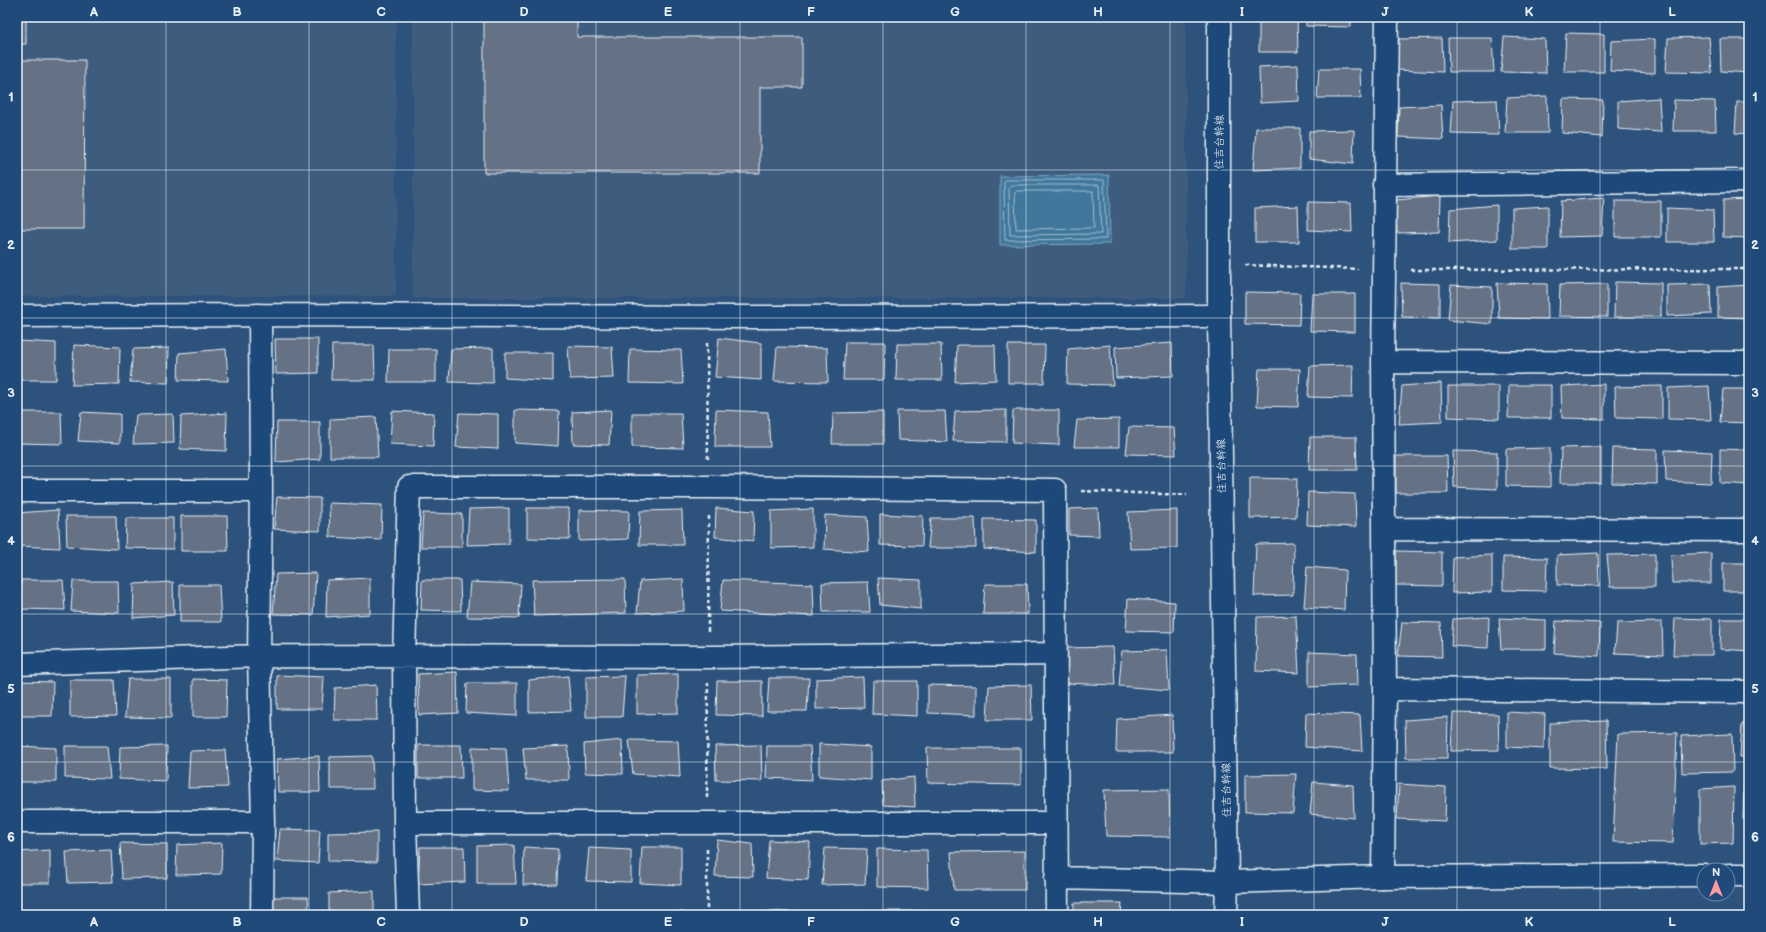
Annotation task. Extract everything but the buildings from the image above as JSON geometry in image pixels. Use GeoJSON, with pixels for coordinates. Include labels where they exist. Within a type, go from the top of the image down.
{"type":"FeatureCollection","features":[{"type":"Feature","properties":{"kind":"street","name":"住吉台幹線"},"geometry":{"type":"LineString","coordinates":[[1219,17],[1219,316],[1228,882],[1226,915]]}},
{"type":"Feature","properties":{"kind":"street"},"geometry":{"type":"LineString","coordinates":[[1383,877],[1385,689],[1383,362],[1387,17]]}},
{"type":"Feature","properties":{"kind":"street"},"geometry":{"type":"LineString","coordinates":[[1384,184],[1749,181]]}},
{"type":"Feature","properties":{"kind":"street"},"geometry":{"type":"LineString","coordinates":[[260,315],[261,491],[259,656],[262,915]]}},
{"type":"Feature","properties":{"kind":"street"},"geometry":{"type":"LineString","coordinates":[[17,316],[1219,316]]}},
{"type":"Feature","properties":{"kind":"street"},"geometry":{"type":"LineString","coordinates":[[1383,362],[1749,364]]}},
{"type":"Feature","properties":{"kind":"street"},"geometry":{"type":"LineString","coordinates":[[408,915],[405,823],[404,656],[409,487],[709,487],[1055,490],[1057,915]]}},
{"type":"Feature","properties":{"kind":"street"},"geometry":{"type":"LineString","coordinates":[[17,491],[261,491]]}},
{"type":"Feature","properties":{"kind":"street"},"geometry":{"type":"LineString","coordinates":[[1384,529],[1749,530]]}},
{"type":"Feature","properties":{"kind":"street"},"geometry":{"type":"LineString","coordinates":[[17,664],[259,656],[708,657],[1056,654]]}},
{"type":"Feature","properties":{"kind":"street"},"geometry":{"type":"LineString","coordinates":[[1385,689],[1749,692]]}},
{"type":"Feature","properties":{"kind":"street"},"geometry":{"type":"LineString","coordinates":[[17,822],[262,822]]}},
{"type":"Feature","properties":{"kind":"street"},"geometry":{"type":"LineString","coordinates":[[405,823],[1056,823]]}},
{"type":"Feature","properties":{"kind":"street"},"geometry":{"type":"LineString","coordinates":[[1056,878],[1228,882],[1383,877],[1696,875]]}},
{"type":"Feature","properties":{"kind":"street"},"geometry":{"type":"LineString","coordinates":[[1736,875],[1749,875]]}},
{"type":"Feature","properties":{"kind":"path"},"geometry":{"type":"LineString","coordinates":[[1219,264],[1384,270],[1749,268]]}},
{"type":"Feature","properties":{"kind":"path"},"geometry":{"type":"LineString","coordinates":[[706,316],[709,487],[707,915]]}},
{"type":"Feature","properties":{"kind":"path"},"geometry":{"type":"LineString","coordinates":[[1055,490],[1187,495]]}},
{"type":"Feature","properties":{"kind":"shaded area"},"geometry":{"type":"Polygon","coordinates":[[[17,17],[396,17],[396,296],[17,296],[17,17]]]}},
{"type":"Feature","properties":{"kind":"shaded area"},"geometry":{"type":"Polygon","coordinates":[[[413,17],[1186,17],[1186,298],[413,298],[413,17]]]}},
{"type":"Feature","properties":{"kind":"water"},"geometry":{"type":"Polygon","coordinates":[[[1109,175],[1110,244],[1000,245],[1000,176],[1109,175]]]}}]}
